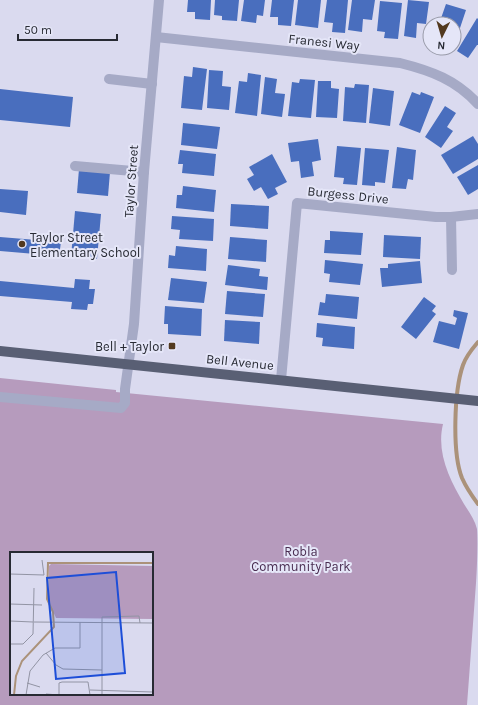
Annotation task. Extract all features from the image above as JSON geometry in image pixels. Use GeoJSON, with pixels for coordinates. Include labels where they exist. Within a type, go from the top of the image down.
{"type":"FeatureCollection","features":[{"type":"Feature","properties":{"kind":"main road","name":"Bell Avenue"},"geometry":{"type":"LineString","coordinates":[[0,351],[129,363],[478,401]]}},
{"type":"Feature","properties":{"kind":"street","name":"Taylor Street"},"geometry":{"type":"LineString","coordinates":[[0,397],[121,408],[125,403],[125,389],[136,289],[144,172],[159,0]]}},
{"type":"Feature","properties":{"kind":"street","name":"Franesi Way"},"geometry":{"type":"LineString","coordinates":[[156,37],[400,63],[422,68],[443,77],[462,89],[478,104]]}},
{"type":"Feature","properties":{"kind":"street"},"geometry":{"type":"LineString","coordinates":[[109,79],[152,84]]}},
{"type":"Feature","properties":{"kind":"street"},"geometry":{"type":"LineString","coordinates":[[75,166],[144,172]]}},
{"type":"Feature","properties":{"kind":"street","name":"Burgess Drive"},"geometry":{"type":"LineString","coordinates":[[282,380],[297,203],[451,217],[478,214]]}},
{"type":"Feature","properties":{"kind":"street"},"geometry":{"type":"LineString","coordinates":[[451,217],[452,270]]}},
{"type":"Feature","properties":{"kind":"green space","name":"Robla Community Park"},"geometry":{"type":"Polygon","coordinates":[[[0,378],[116,390],[116,392],[443,424],[441,445],[449,476],[477,529],[476,577],[467,705],[0,705],[0,378]]]}},
{"type":"Feature","properties":{"kind":"building"},"geometry":{"type":"Polygon","coordinates":[[[188,0],[211,0],[210,20],[195,19],[195,12],[187,12],[188,0]]]}},
{"type":"Feature","properties":{"kind":"building"},"geometry":{"type":"Polygon","coordinates":[[[215,0],[239,0],[237,21],[222,20],[222,16],[214,15],[215,0]]]}},
{"type":"Feature","properties":{"kind":"building"},"geometry":{"type":"Polygon","coordinates":[[[244,0],[265,0],[263,16],[257,15],[256,23],[241,21],[244,0]]]}},
{"type":"Feature","properties":{"kind":"building"},"geometry":{"type":"Polygon","coordinates":[[[272,0],[294,0],[291,26],[278,25],[278,17],[270,17],[272,0]]]}},
{"type":"Feature","properties":{"kind":"building"},"geometry":{"type":"Polygon","coordinates":[[[298,0],[321,0],[318,28],[295,25],[298,0]]]}},
{"type":"Feature","properties":{"kind":"building"},"geometry":{"type":"Polygon","coordinates":[[[327,0],[348,0],[345,33],[332,32],[333,23],[324,22],[327,0]]]}},
{"type":"Feature","properties":{"kind":"building"},"geometry":{"type":"Polygon","coordinates":[[[352,0],[375,0],[372,20],[363,19],[362,32],[348,30],[352,0]]]}},
{"type":"Feature","properties":{"kind":"building"},"geometry":{"type":"Polygon","coordinates":[[[408,0],[429,2],[427,16],[422,16],[422,24],[417,23],[416,38],[404,36],[408,0]]]}},
{"type":"Feature","properties":{"kind":"building"},"geometry":{"type":"Polygon","coordinates":[[[380,1],[402,3],[398,39],[384,38],[385,32],[377,31],[380,1]]]}},
{"type":"Feature","properties":{"kind":"building"},"geometry":{"type":"Polygon","coordinates":[[[446,4],[466,10],[462,22],[462,16],[442,16],[446,4]]]}},
{"type":"Feature","properties":{"kind":"building"},"geometry":{"type":"Polygon","coordinates":[[[477,18],[478,45],[468,58],[462,54],[462,43],[477,18]]]}},
{"type":"Feature","properties":{"kind":"building"},"geometry":{"type":"Polygon","coordinates":[[[193,67],[207,69],[202,110],[181,108],[184,76],[192,77],[193,67]]]}},
{"type":"Feature","properties":{"kind":"building"},"geometry":{"type":"Polygon","coordinates":[[[209,70],[223,71],[222,86],[231,87],[229,110],[207,108],[209,70]]]}},
{"type":"Feature","properties":{"kind":"building"},"geometry":{"type":"Polygon","coordinates":[[[248,73],[261,75],[257,116],[235,113],[239,81],[247,82],[248,73]]]}},
{"type":"Feature","properties":{"kind":"building"},"geometry":{"type":"Polygon","coordinates":[[[265,77],[277,79],[275,93],[285,94],[282,117],[261,114],[265,77]]]}},
{"type":"Feature","properties":{"kind":"building"},"geometry":{"type":"Polygon","coordinates":[[[300,79],[315,80],[311,118],[288,116],[292,82],[299,83],[300,79]]]}},
{"type":"Feature","properties":{"kind":"building"},"geometry":{"type":"Polygon","coordinates":[[[318,81],[331,81],[331,88],[339,89],[337,118],[316,117],[318,81]]]}},
{"type":"Feature","properties":{"kind":"building"},"geometry":{"type":"Polygon","coordinates":[[[355,84],[369,85],[366,123],[343,121],[345,87],[354,88],[355,84]]]}},
{"type":"Feature","properties":{"kind":"building"},"geometry":{"type":"Polygon","coordinates":[[[373,88],[394,91],[390,126],[369,123],[373,88]]]}},
{"type":"Feature","properties":{"kind":"building"},"geometry":{"type":"Polygon","coordinates":[[[0,89],[73,97],[70,127],[0,120],[0,89]]]}},
{"type":"Feature","properties":{"kind":"building"},"geometry":{"type":"Polygon","coordinates":[[[412,92],[420,95],[421,92],[434,97],[420,133],[399,125],[412,92]]]}},
{"type":"Feature","properties":{"kind":"building"},"geometry":{"type":"Polygon","coordinates":[[[445,106],[456,113],[447,127],[453,131],[441,148],[425,137],[445,106]]]}},
{"type":"Feature","properties":{"kind":"building"},"geometry":{"type":"Polygon","coordinates":[[[183,123],[220,127],[217,149],[181,145],[183,123]]]}},
{"type":"Feature","properties":{"kind":"building"},"geometry":{"type":"Polygon","coordinates":[[[473,136],[478,144],[478,159],[453,174],[441,155],[473,136]]]}},
{"type":"Feature","properties":{"kind":"building"},"geometry":{"type":"Polygon","coordinates":[[[318,139],[321,160],[312,162],[314,176],[301,178],[299,161],[291,162],[288,143],[318,139]]]}},
{"type":"Feature","properties":{"kind":"building"},"geometry":{"type":"Polygon","coordinates":[[[337,146],[361,148],[357,185],[343,184],[344,178],[334,177],[337,146]]]}},
{"type":"Feature","properties":{"kind":"building"},"geometry":{"type":"Polygon","coordinates":[[[397,147],[416,150],[413,180],[408,179],[406,189],[392,188],[397,147]]]}},
{"type":"Feature","properties":{"kind":"building"},"geometry":{"type":"Polygon","coordinates":[[[365,148],[389,150],[385,183],[375,182],[375,186],[362,185],[365,148]]]}},
{"type":"Feature","properties":{"kind":"building"},"geometry":{"type":"Polygon","coordinates":[[[180,150],[216,154],[214,176],[182,173],[183,164],[178,164],[180,150]]]}},
{"type":"Feature","properties":{"kind":"building"},"geometry":{"type":"Polygon","coordinates":[[[272,154],[287,182],[275,188],[278,194],[268,199],[261,187],[254,191],[247,179],[254,175],[249,167],[272,154]]]}},
{"type":"Feature","properties":{"kind":"building"},"geometry":{"type":"Polygon","coordinates":[[[478,165],[478,189],[468,195],[457,177],[478,165]]]}},
{"type":"Feature","properties":{"kind":"building"},"geometry":{"type":"Polygon","coordinates":[[[79,169],[110,172],[108,196],[77,193],[79,169]]]}},
{"type":"Feature","properties":{"kind":"building"},"geometry":{"type":"Polygon","coordinates":[[[183,186],[216,190],[214,212],[176,208],[177,195],[182,195],[183,186]]]}},
{"type":"Feature","properties":{"kind":"building"},"geometry":{"type":"Polygon","coordinates":[[[0,189],[28,191],[26,215],[0,212],[0,189]]]}},
{"type":"Feature","properties":{"kind":"building"},"geometry":{"type":"Polygon","coordinates":[[[231,204],[269,206],[268,229],[230,226],[231,204]]]}},
{"type":"Feature","properties":{"kind":"building"},"geometry":{"type":"Polygon","coordinates":[[[75,211],[101,214],[97,259],[71,257],[75,211]]]}},
{"type":"Feature","properties":{"kind":"building"},"geometry":{"type":"Polygon","coordinates":[[[172,216],[214,219],[213,241],[179,239],[180,230],[171,229],[172,216]]]}},
{"type":"Feature","properties":{"kind":"building"},"geometry":{"type":"Polygon","coordinates":[[[330,231],[363,233],[361,255],[324,253],[325,240],[330,240],[330,231]]]}},
{"type":"Feature","properties":{"kind":"building"},"geometry":{"type":"Polygon","coordinates":[[[384,235],[421,237],[420,259],[383,257],[384,235]]]}},
{"type":"Feature","properties":{"kind":"building"},"geometry":{"type":"Polygon","coordinates":[[[0,237],[61,242],[59,256],[0,251],[0,237]]]}},
{"type":"Feature","properties":{"kind":"building"},"geometry":{"type":"Polygon","coordinates":[[[230,237],[267,240],[266,262],[228,259],[230,237]]]}},
{"type":"Feature","properties":{"kind":"building"},"geometry":{"type":"Polygon","coordinates":[[[176,246],[207,249],[206,271],[168,268],[169,255],[175,256],[176,246]]]}},
{"type":"Feature","properties":{"kind":"building"},"geometry":{"type":"Polygon","coordinates":[[[325,260],[363,264],[360,285],[329,282],[330,274],[324,273],[325,260]]]}},
{"type":"Feature","properties":{"kind":"building"},"geometry":{"type":"Polygon","coordinates":[[[420,261],[422,283],[382,287],[380,268],[388,268],[388,264],[420,261]]]}},
{"type":"Feature","properties":{"kind":"building"},"geometry":{"type":"Polygon","coordinates":[[[228,265],[260,269],[259,276],[268,277],[267,290],[225,285],[228,265]]]}},
{"type":"Feature","properties":{"kind":"building"},"geometry":{"type":"Polygon","coordinates":[[[171,278],[207,282],[204,303],[168,300],[171,278]]]}},
{"type":"Feature","properties":{"kind":"building"},"geometry":{"type":"Polygon","coordinates":[[[75,279],[90,280],[89,289],[95,289],[93,304],[88,304],[87,310],[71,309],[72,302],[0,296],[0,281],[74,288],[75,279]]]}},
{"type":"Feature","properties":{"kind":"building"},"geometry":{"type":"Polygon","coordinates":[[[227,291],[265,294],[263,317],[225,314],[227,291]]]}},
{"type":"Feature","properties":{"kind":"building"},"geometry":{"type":"Polygon","coordinates":[[[326,294],[359,297],[357,319],[318,315],[320,302],[325,303],[326,294]]]}},
{"type":"Feature","properties":{"kind":"building"},"geometry":{"type":"Polygon","coordinates":[[[424,297],[436,306],[432,311],[436,314],[416,339],[401,327],[424,297]]]}},
{"type":"Feature","properties":{"kind":"building"},"geometry":{"type":"Polygon","coordinates":[[[165,306],[202,309],[201,336],[168,334],[168,324],[164,324],[165,306]]]}},
{"type":"Feature","properties":{"kind":"building"},"geometry":{"type":"Polygon","coordinates":[[[454,310],[468,313],[459,349],[433,342],[439,321],[455,325],[457,318],[453,316],[454,310]]]}},
{"type":"Feature","properties":{"kind":"building"},"geometry":{"type":"Polygon","coordinates":[[[225,320],[260,322],[259,344],[224,341],[225,320]]]}},
{"type":"Feature","properties":{"kind":"building"},"geometry":{"type":"Polygon","coordinates":[[[317,323],[355,327],[354,349],[322,346],[323,338],[316,337],[317,323]]]}},
{"type":"Feature","properties":{"kind":"waterway"},"geometry":{"type":"LineString","coordinates":[[478,342],[467,356],[463,365],[458,390],[455,422],[457,453],[462,478],[478,504]]}},
{"type":"Feature","properties":{"kind":"place","name":"Taylor Street Elementary School"},"geometry":{"type":"Point","coordinates":[22,244]}},
{"type":"Feature","properties":{"kind":"place","name":"Bell + Taylor"},"geometry":{"type":"Point","coordinates":[172,346]}}]}
